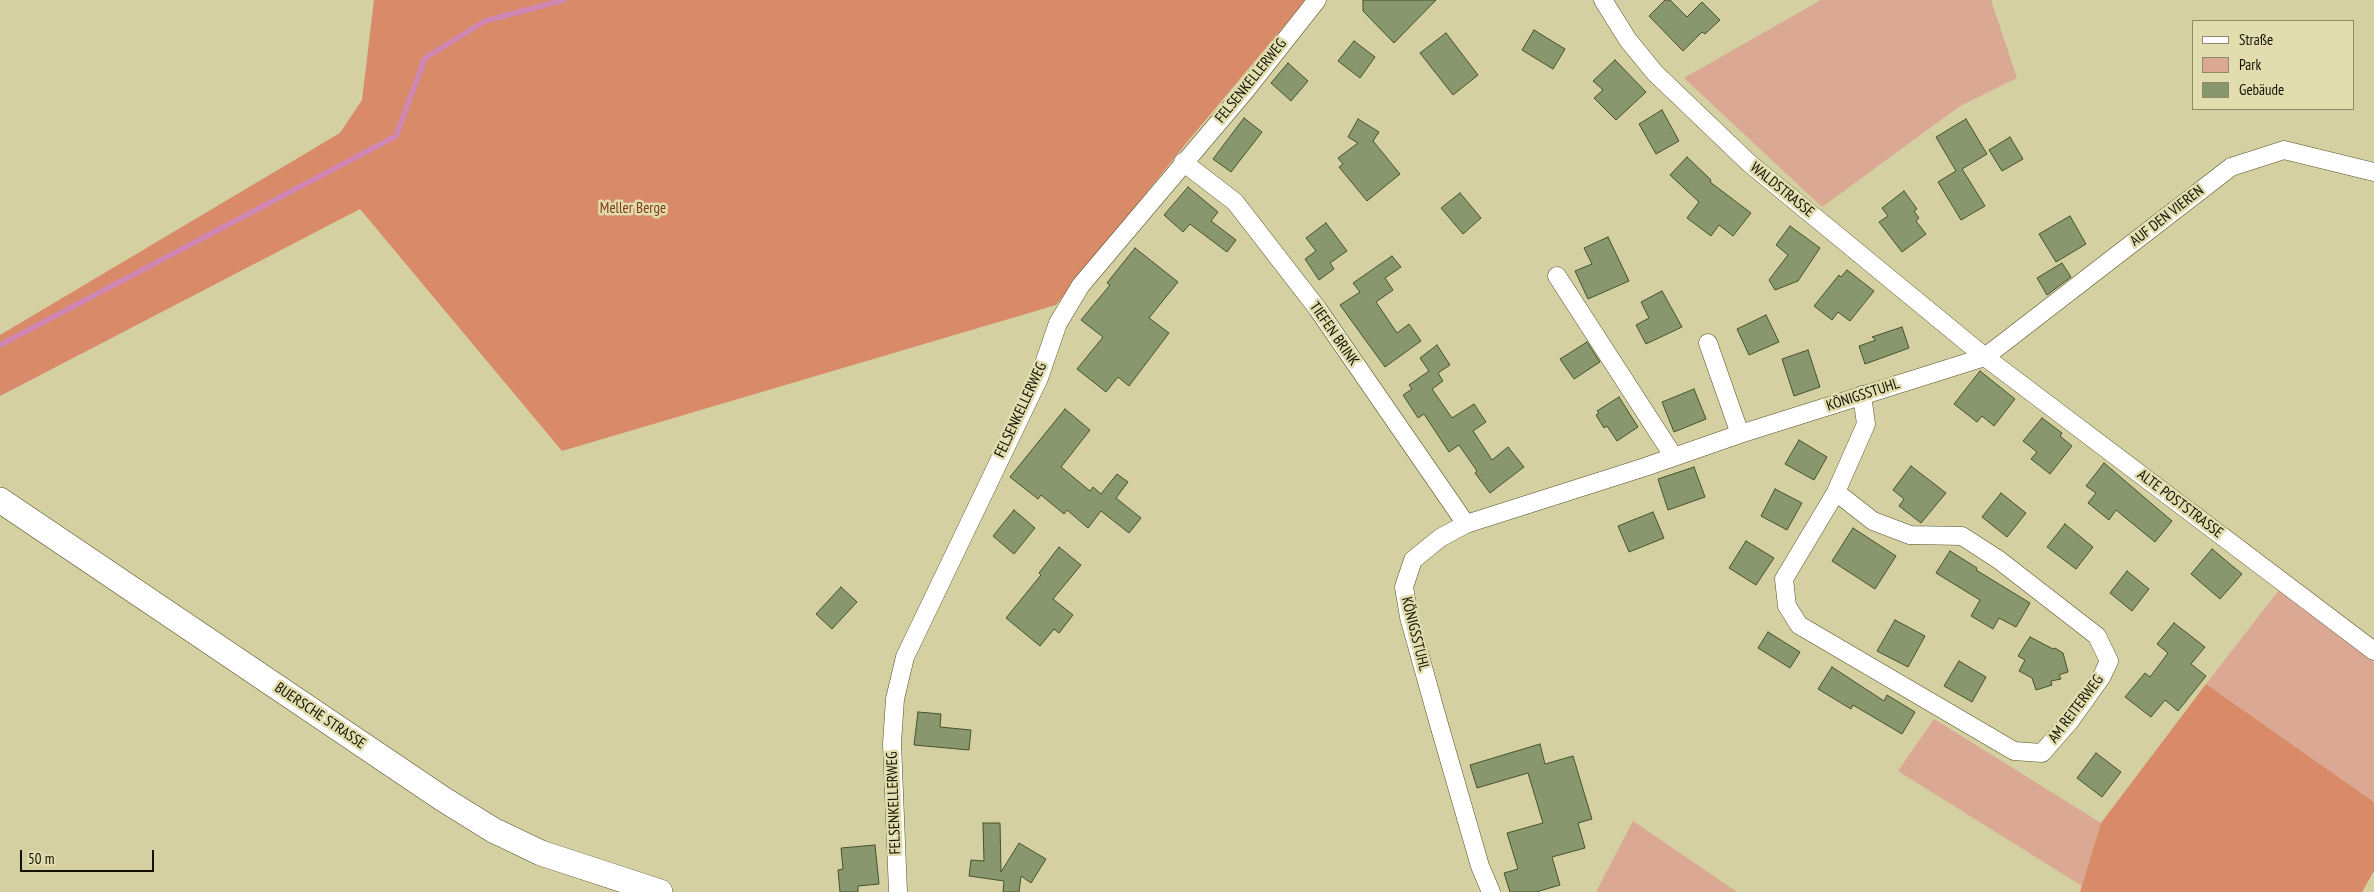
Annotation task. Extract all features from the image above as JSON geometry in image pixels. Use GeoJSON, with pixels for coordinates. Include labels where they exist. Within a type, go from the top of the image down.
{"type":"FeatureCollection","features":[{"type":"Feature","properties":{"kind":"main road","name":"BUERSCHE STRASSE"},"geometry":{"type":"LineString","coordinates":[[0,500],[434,794],[493,830],[541,853],[660,892]]}},
{"type":"Feature","properties":{"kind":"street","name":"FELSENKELLERWEG"},"geometry":{"type":"LineString","coordinates":[[898,892],[892,742],[896,699],[905,657],[1039,378],[1058,323],[1081,285],[1183,162],[1246,90],[1317,0]]}},
{"type":"Feature","properties":{"kind":"street","name":"WALDSTRASSE"},"geometry":{"type":"LineString","coordinates":[[1603,0],[1628,40],[1655,73],[1748,163],[1985,356]]}},
{"type":"Feature","properties":{"kind":"street","name":"AUF DEN VIEREN"},"geometry":{"type":"LineString","coordinates":[[1985,356],[2231,167],[2284,150],[2374,172]]}},
{"type":"Feature","properties":{"kind":"street","name":"TIEFEN BRINK"},"geometry":{"type":"LineString","coordinates":[[1183,162],[1235,202],[1317,308],[1466,524]]}},
{"type":"Feature","properties":{"kind":"street"},"geometry":{"type":"LineString","coordinates":[[1557,276],[1674,457]]}},
{"type":"Feature","properties":{"kind":"street"},"geometry":{"type":"LineString","coordinates":[[1708,343],[1740,434]]}},
{"type":"Feature","properties":{"kind":"street","name":"KÖNIGSSTUHL"},"geometry":{"type":"LineString","coordinates":[[1491,892],[1480,866],[1409,618],[1404,588],[1412,560],[1440,538],[1466,524],[1985,356]]}},
{"type":"Feature","properties":{"kind":"street","name":"ALTE POSTSTRASSE"},"geometry":{"type":"LineString","coordinates":[[1985,356],[2374,651]]}},
{"type":"Feature","properties":{"kind":"street","name":"AM REITERWEG"},"geometry":{"type":"LineString","coordinates":[[1836,492],[1873,521],[1910,535],[1962,536],[1999,560],[2097,636],[2109,661],[2102,676],[2070,721],[2042,753],[2014,751],[1799,625],[1787,606],[1784,579],[1836,492],[1866,424],[1862,395]]}},
{"type":"Feature","properties":{"kind":"green space","name":"Meller Berge"},"geometry":{"type":"Polygon","coordinates":[[[374,0],[1306,0],[1188,141],[1056,305],[562,451],[360,209],[0,396],[0,335],[340,133],[362,100],[374,0]]]}},
{"type":"Feature","properties":{"kind":"green space"},"geometry":{"type":"Polygon","coordinates":[[[1821,0],[1991,0],[2017,78],[1960,106],[1822,207],[1684,78],[1821,0]]]}},
{"type":"Feature","properties":{"kind":"green space"},"geometry":{"type":"Polygon","coordinates":[[[2279,590],[2374,662],[2374,802],[2206,684],[2279,590]]]}},
{"type":"Feature","properties":{"kind":"green space"},"geometry":{"type":"Polygon","coordinates":[[[2206,684],[2374,802],[2374,871],[2362,892],[2080,892],[2101,823],[2206,684]]]}},
{"type":"Feature","properties":{"kind":"green space"},"geometry":{"type":"Polygon","coordinates":[[[1934,719],[2101,823],[2082,886],[1898,771],[1934,719]]]}},
{"type":"Feature","properties":{"kind":"green space"},"geometry":{"type":"Polygon","coordinates":[[[1633,821],[1737,892],[1596,892],[1633,821]]]}},
{"type":"Feature","properties":{"kind":"building"},"geometry":{"type":"Polygon","coordinates":[[[1363,0],[1436,0],[1394,43],[1363,11],[1363,0]]]}},
{"type":"Feature","properties":{"kind":"building"},"geometry":{"type":"Polygon","coordinates":[[[1665,0],[1670,0],[1687,17],[1702,2],[1720,20],[1705,34],[1702,32],[1683,51],[1649,16],[1665,0]]]}},
{"type":"Feature","properties":{"kind":"building"},"geometry":{"type":"Polygon","coordinates":[[[1534,30],[1565,49],[1553,69],[1522,50],[1534,30]]]}},
{"type":"Feature","properties":{"kind":"building"},"geometry":{"type":"Polygon","coordinates":[[[1446,33],[1478,75],[1453,95],[1420,53],[1446,33]]]}},
{"type":"Feature","properties":{"kind":"building"},"geometry":{"type":"Polygon","coordinates":[[[1354,41],[1375,57],[1360,78],[1338,61],[1354,41]]]}},
{"type":"Feature","properties":{"kind":"building"},"geometry":{"type":"Polygon","coordinates":[[[1615,60],[1646,92],[1616,120],[1594,98],[1603,90],[1593,81],[1615,60]]]}},
{"type":"Feature","properties":{"kind":"building"},"geometry":{"type":"Polygon","coordinates":[[[1288,63],[1308,81],[1291,101],[1271,83],[1288,63]]]}},
{"type":"Feature","properties":{"kind":"building"},"geometry":{"type":"Polygon","coordinates":[[[1662,110],[1679,141],[1656,154],[1639,124],[1662,110]]]}},
{"type":"Feature","properties":{"kind":"building"},"geometry":{"type":"Polygon","coordinates":[[[1244,118],[1262,132],[1231,172],[1213,159],[1244,118]]]}},
{"type":"Feature","properties":{"kind":"building"},"geometry":{"type":"Polygon","coordinates":[[[1358,119],[1379,132],[1373,141],[1400,174],[1367,201],[1339,167],[1343,164],[1338,158],[1358,143],[1348,137],[1358,119]]]}},
{"type":"Feature","properties":{"kind":"building"},"geometry":{"type":"Polygon","coordinates":[[[1966,119],[1987,154],[1962,169],[1985,206],[1961,220],[1938,182],[1956,171],[1936,137],[1966,119]]]}},
{"type":"Feature","properties":{"kind":"building"},"geometry":{"type":"Polygon","coordinates":[[[2010,137],[2023,159],[2002,171],[1989,150],[2010,137]]]}},
{"type":"Feature","properties":{"kind":"building"},"geometry":{"type":"Polygon","coordinates":[[[1687,157],[1711,180],[1710,182],[1751,213],[1733,236],[1719,225],[1711,236],[1687,218],[1699,202],[1670,175],[1687,157]]]}},
{"type":"Feature","properties":{"kind":"building"},"geometry":{"type":"Polygon","coordinates":[[[1188,187],[1218,212],[1211,221],[1236,240],[1227,252],[1190,224],[1183,232],[1164,215],[1188,187]]]}},
{"type":"Feature","properties":{"kind":"building"},"geometry":{"type":"Polygon","coordinates":[[[1904,191],[1917,209],[1914,211],[1919,218],[1916,221],[1926,234],[1902,252],[1879,222],[1888,216],[1882,208],[1904,191]]]}},
{"type":"Feature","properties":{"kind":"building"},"geometry":{"type":"Polygon","coordinates":[[[1460,193],[1481,218],[1463,234],[1441,208],[1460,193]]]}},
{"type":"Feature","properties":{"kind":"building"},"geometry":{"type":"Polygon","coordinates":[[[2070,216],[2086,244],[2056,262],[2039,234],[2070,216]]]}},
{"type":"Feature","properties":{"kind":"building"},"geometry":{"type":"Polygon","coordinates":[[[1326,223],[1347,251],[1330,263],[1334,269],[1319,280],[1305,259],[1316,251],[1306,238],[1326,223]]]}},
{"type":"Feature","properties":{"kind":"building"},"geometry":{"type":"Polygon","coordinates":[[[1790,226],[1820,248],[1798,281],[1775,290],[1769,280],[1788,255],[1776,245],[1790,226]]]}},
{"type":"Feature","properties":{"kind":"building"},"geometry":{"type":"Polygon","coordinates":[[[1608,237],[1629,281],[1588,299],[1575,271],[1592,264],[1584,248],[1608,237]]]}},
{"type":"Feature","properties":{"kind":"building"},"geometry":{"type":"Polygon","coordinates":[[[1135,248],[1178,282],[1149,318],[1169,333],[1129,386],[1118,377],[1106,392],[1077,369],[1103,337],[1081,320],[1110,285],[1107,283],[1135,248]]]}},
{"type":"Feature","properties":{"kind":"building"},"geometry":{"type":"Polygon","coordinates":[[[1392,256],[1401,267],[1385,278],[1393,290],[1376,302],[1397,333],[1409,324],[1421,341],[1385,367],[1340,305],[1360,292],[1353,283],[1392,256]]]}},
{"type":"Feature","properties":{"kind":"building"},"geometry":{"type":"Polygon","coordinates":[[[2062,263],[2071,277],[2047,295],[2037,278],[2062,263]]]}},
{"type":"Feature","properties":{"kind":"building"},"geometry":{"type":"Polygon","coordinates":[[[1847,270],[1874,291],[1850,321],[1838,312],[1832,320],[1814,306],[1839,275],[1841,277],[1847,270]]]}},
{"type":"Feature","properties":{"kind":"building"},"geometry":{"type":"Polygon","coordinates":[[[1662,291],[1682,327],[1646,344],[1636,325],[1649,318],[1641,302],[1662,291]]]}},
{"type":"Feature","properties":{"kind":"building"},"geometry":{"type":"Polygon","coordinates":[[[1766,315],[1779,342],[1749,355],[1737,329],[1766,315]]]}},
{"type":"Feature","properties":{"kind":"building"},"geometry":{"type":"Polygon","coordinates":[[[1902,327],[1909,348],[1865,364],[1859,346],[1876,340],[1872,337],[1902,327]]]}},
{"type":"Feature","properties":{"kind":"building"},"geometry":{"type":"Polygon","coordinates":[[[1587,342],[1600,362],[1574,379],[1560,359],[1587,342]]]}},
{"type":"Feature","properties":{"kind":"building"},"geometry":{"type":"Polygon","coordinates":[[[1437,345],[1450,365],[1438,373],[1443,381],[1432,389],[1452,418],[1474,404],[1486,422],[1473,431],[1492,460],[1508,447],[1524,467],[1490,493],[1475,473],[1477,471],[1459,445],[1449,452],[1424,414],[1418,418],[1403,395],[1412,389],[1409,385],[1429,371],[1420,358],[1437,345]]]}},
{"type":"Feature","properties":{"kind":"building"},"geometry":{"type":"Polygon","coordinates":[[[1808,350],[1820,387],[1794,396],[1782,359],[1808,350]]]}},
{"type":"Feature","properties":{"kind":"building"},"geometry":{"type":"Polygon","coordinates":[[[1980,371],[2015,399],[1994,426],[1982,416],[1977,422],[1954,404],[1980,371]]]}},
{"type":"Feature","properties":{"kind":"building"},"geometry":{"type":"Polygon","coordinates":[[[1694,389],[1706,419],[1674,432],[1662,402],[1694,389]]]}},
{"type":"Feature","properties":{"kind":"building"},"geometry":{"type":"Polygon","coordinates":[[[1619,397],[1638,427],[1617,441],[1607,426],[1604,428],[1596,415],[1599,413],[1597,411],[1619,397]]]}},
{"type":"Feature","properties":{"kind":"building"},"geometry":{"type":"Polygon","coordinates":[[[1065,409],[1090,430],[1061,467],[1090,491],[1093,487],[1101,494],[1117,474],[1128,482],[1116,498],[1141,518],[1129,533],[1101,511],[1088,528],[1067,510],[1064,514],[1041,495],[1038,499],[1010,477],[1065,409]]]}},
{"type":"Feature","properties":{"kind":"building"},"geometry":{"type":"Polygon","coordinates":[[[2042,418],[2062,433],[2060,436],[2072,446],[2050,474],[2031,459],[2037,452],[2023,441],[2042,418]]]}},
{"type":"Feature","properties":{"kind":"building"},"geometry":{"type":"Polygon","coordinates":[[[1799,440],[1827,457],[1814,480],[1785,464],[1799,440]]]}},
{"type":"Feature","properties":{"kind":"building"},"geometry":{"type":"Polygon","coordinates":[[[2104,463],[2172,521],[2155,542],[2116,510],[2109,520],[2088,503],[2096,493],[2086,486],[2104,463]]]}},
{"type":"Feature","properties":{"kind":"building"},"geometry":{"type":"Polygon","coordinates":[[[1911,466],[1946,493],[1921,523],[1899,506],[1904,499],[1893,490],[1911,466]]]}},
{"type":"Feature","properties":{"kind":"building"},"geometry":{"type":"Polygon","coordinates":[[[1694,467],[1705,497],[1668,510],[1658,479],[1694,467]]]}},
{"type":"Feature","properties":{"kind":"building"},"geometry":{"type":"Polygon","coordinates":[[[1775,489],[1802,503],[1787,530],[1761,516],[1775,489]]]}},
{"type":"Feature","properties":{"kind":"building"},"geometry":{"type":"Polygon","coordinates":[[[2001,493],[2026,513],[2007,537],[1982,517],[2001,493]]]}},
{"type":"Feature","properties":{"kind":"building"},"geometry":{"type":"Polygon","coordinates":[[[1014,510],[1035,528],[1014,554],[993,536],[1014,510]]]}},
{"type":"Feature","properties":{"kind":"building"},"geometry":{"type":"Polygon","coordinates":[[[1653,512],[1664,538],[1629,552],[1618,526],[1653,512]]]}},
{"type":"Feature","properties":{"kind":"building"},"geometry":{"type":"Polygon","coordinates":[[[2065,524],[2093,547],[2076,569],[2047,547],[2065,524]]]}},
{"type":"Feature","properties":{"kind":"building"},"geometry":{"type":"Polygon","coordinates":[[[1853,528],[1896,556],[1875,589],[1832,561],[1853,528]]]}},
{"type":"Feature","properties":{"kind":"building"},"geometry":{"type":"Polygon","coordinates":[[[1746,541],[1774,558],[1756,585],[1729,568],[1746,541]]]}},
{"type":"Feature","properties":{"kind":"building"},"geometry":{"type":"Polygon","coordinates":[[[1059,547],[1081,565],[1053,599],[1073,615],[1059,633],[1054,629],[1040,646],[1006,618],[1041,575],[1039,573],[1059,547]]]}},
{"type":"Feature","properties":{"kind":"building"},"geometry":{"type":"Polygon","coordinates":[[[2212,549],[2242,574],[2220,599],[2191,574],[2212,549]]]}},
{"type":"Feature","properties":{"kind":"building"},"geometry":{"type":"Polygon","coordinates":[[[1950,551],[1977,568],[1976,570],[2030,603],[2016,627],[1999,618],[1993,629],[1971,616],[1980,600],[1936,573],[1950,551]]]}},
{"type":"Feature","properties":{"kind":"building"},"geometry":{"type":"Polygon","coordinates":[[[2127,571],[2149,589],[2132,611],[2110,593],[2127,571]]]}},
{"type":"Feature","properties":{"kind":"building"},"geometry":{"type":"Polygon","coordinates":[[[841,587],[857,602],[832,629],[816,614],[841,587]]]}},
{"type":"Feature","properties":{"kind":"building"},"geometry":{"type":"Polygon","coordinates":[[[1895,620],[1925,636],[1908,667],[1877,651],[1895,620]]]}},
{"type":"Feature","properties":{"kind":"building"},"geometry":{"type":"Polygon","coordinates":[[[2174,623],[2205,647],[2191,664],[2206,676],[2178,711],[2165,700],[2151,717],[2125,697],[2145,673],[2150,677],[2168,653],[2157,644],[2174,623]]]}},
{"type":"Feature","properties":{"kind":"building"},"geometry":{"type":"Polygon","coordinates":[[[1768,632],[1800,652],[1790,668],[1758,648],[1768,632]]]}},
{"type":"Feature","properties":{"kind":"building"},"geometry":{"type":"Polygon","coordinates":[[[2030,637],[2063,653],[2068,672],[2059,675],[2061,679],[2051,681],[2052,685],[2036,690],[2032,678],[2019,671],[2025,660],[2018,656],[2030,637]]]}},
{"type":"Feature","properties":{"kind":"building"},"geometry":{"type":"Polygon","coordinates":[[[1959,661],[1986,677],[1972,702],[1944,686],[1959,661]]]}},
{"type":"Feature","properties":{"kind":"building"},"geometry":{"type":"Polygon","coordinates":[[[1832,667],[1884,701],[1887,695],[1915,712],[1902,734],[1853,705],[1851,709],[1818,689],[1832,667]]]}},
{"type":"Feature","properties":{"kind":"building"},"geometry":{"type":"Polygon","coordinates":[[[918,712],[941,714],[940,727],[971,730],[969,750],[914,745],[918,712]]]}},
{"type":"Feature","properties":{"kind":"building"},"geometry":{"type":"Polygon","coordinates":[[[1540,744],[1545,764],[1573,756],[1592,819],[1578,823],[1585,848],[1552,857],[1560,885],[1536,892],[1510,892],[1504,873],[1518,869],[1507,833],[1543,823],[1528,773],[1477,788],[1470,765],[1540,744]]]}},
{"type":"Feature","properties":{"kind":"building"},"geometry":{"type":"Polygon","coordinates":[[[2096,753],[2121,772],[2102,797],[2077,778],[2096,753]]]}},
{"type":"Feature","properties":{"kind":"building"},"geometry":{"type":"Polygon","coordinates":[[[983,823],[1000,823],[1001,872],[1019,843],[1046,859],[1031,883],[1021,876],[1019,892],[1003,892],[1004,881],[969,876],[971,860],[984,861],[983,823]]]}},
{"type":"Feature","properties":{"kind":"building"},"geometry":{"type":"Polygon","coordinates":[[[875,845],[879,884],[858,886],[858,892],[840,892],[838,870],[843,869],[841,848],[875,845]]]}},
{"type":"Feature","properties":{"kind":"waterway"},"geometry":{"type":"LineString","coordinates":[[0,345],[396,136],[425,58],[485,21],[564,0]]}}]}
